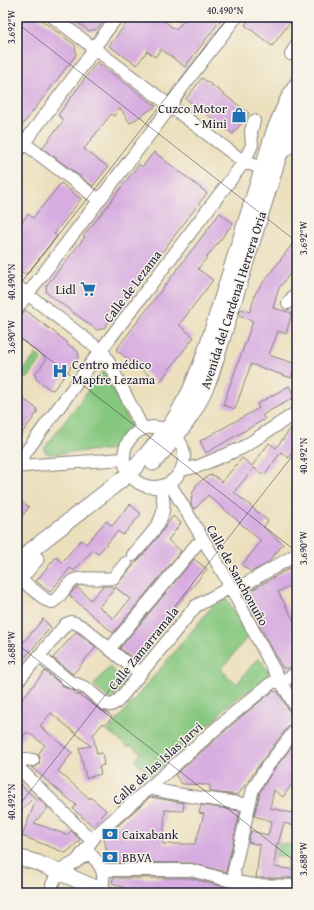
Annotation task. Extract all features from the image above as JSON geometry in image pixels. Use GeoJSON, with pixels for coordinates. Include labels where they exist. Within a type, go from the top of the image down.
{"type":"FeatureCollection","features":[{"type":"Feature","properties":{"kind":"main road","name":"Avenida del Cardenal Herrera Oria"},"geometry":{"type":"LineString","coordinates":[[172,433],[200,368],[262,168],[280,116],[297,84]]}},
{"type":"Feature","properties":{"kind":"main road","name":"Avenida del Cardenal Herrera Oria"},"geometry":{"type":"LineString","coordinates":[[18,575],[30,551],[133,478],[172,433],[192,414],[211,375],[286,133],[297,107]]}},
{"type":"Feature","properties":{"kind":"main road"},"geometry":{"type":"LineString","coordinates":[[19,856],[102,892]]}},
{"type":"Feature","properties":{"kind":"street"},"geometry":{"type":"LineString","coordinates":[[53,17],[244,162],[262,168],[278,158],[286,149],[297,141]]}},
{"type":"Feature","properties":{"kind":"street"},"geometry":{"type":"LineString","coordinates":[[100,200],[20,148],[86,61],[117,17]]}},
{"type":"Feature","properties":{"kind":"street"},"geometry":{"type":"LineString","coordinates":[[17,308],[100,200],[170,106],[178,92],[236,17]]}},
{"type":"Feature","properties":{"kind":"street","name":"Calle de Lezama"},"geometry":{"type":"LineString","coordinates":[[17,464],[101,350],[244,162],[252,145],[251,131],[254,121]]}},
{"type":"Feature","properties":{"kind":"street"},"geometry":{"type":"LineString","coordinates":[[17,286],[104,353],[143,428]]}},
{"type":"Feature","properties":{"kind":"street"},"geometry":{"type":"LineString","coordinates":[[288,303],[297,292]]}},
{"type":"Feature","properties":{"kind":"street"},"geometry":{"type":"LineString","coordinates":[[182,470],[199,466],[242,448],[297,412]]}},
{"type":"Feature","properties":{"kind":"street"},"geometry":{"type":"LineString","coordinates":[[143,428],[162,428],[172,433],[182,444],[184,450],[182,470],[175,480],[165,486],[150,487],[133,478],[124,459],[125,449],[128,442],[143,428]]}},
{"type":"Feature","properties":{"kind":"street"},"geometry":{"type":"LineString","coordinates":[[184,450],[191,456],[200,460],[217,459]]}},
{"type":"Feature","properties":{"kind":"street"},"geometry":{"type":"LineString","coordinates":[[17,467],[34,464],[124,459]]}},
{"type":"Feature","properties":{"kind":"street"},"geometry":{"type":"LineString","coordinates":[[18,575],[46,600],[52,602],[56,600],[72,581],[78,579],[106,580],[113,578],[158,525],[163,516],[165,486]]}},
{"type":"Feature","properties":{"kind":"street","name":"Calle de Sanchonuño"},"geometry":{"type":"LineString","coordinates":[[165,486],[232,589],[281,682],[297,709]]}},
{"type":"Feature","properties":{"kind":"street"},"geometry":{"type":"LineString","coordinates":[[112,646],[196,545]]}},
{"type":"Feature","properties":{"kind":"street","name":"Calle Zamarramala"},"geometry":{"type":"LineString","coordinates":[[39,656],[69,681],[86,688],[105,704],[111,705],[117,702],[196,606],[232,589],[297,554]]}},
{"type":"Feature","properties":{"kind":"street"},"geometry":{"type":"LineString","coordinates":[[17,682],[66,624],[71,622],[83,627],[135,670],[142,671]]}},
{"type":"Feature","properties":{"kind":"street","name":"Calle de las Islas Jarvi"},"geometry":{"type":"LineString","coordinates":[[58,872],[77,861],[96,835],[228,718],[270,684],[274,682],[281,682],[297,673]]}},
{"type":"Feature","properties":{"kind":"street"},"geometry":{"type":"LineString","coordinates":[[235,887],[234,870],[248,805],[256,782],[297,728]]}},
{"type":"Feature","properties":{"kind":"street"},"geometry":{"type":"LineString","coordinates":[[33,760],[25,759],[17,766],[91,840]]}},
{"type":"Feature","properties":{"kind":"street"},"geometry":{"type":"LineString","coordinates":[[150,788],[173,794],[248,805]]}},
{"type":"Feature","properties":{"kind":"street"},"geometry":{"type":"LineString","coordinates":[[77,861],[89,853],[98,862],[103,870],[102,892]]}},
{"type":"Feature","properties":{"kind":"street"},"geometry":{"type":"LineString","coordinates":[[103,870],[191,870],[235,887],[255,885],[297,886]]}},
{"type":"Feature","properties":{"kind":"street"},"geometry":{"type":"LineString","coordinates":[[52,893],[52,885],[58,872]]}},
{"type":"Feature","properties":{"kind":"green space"},"geometry":{"type":"Polygon","coordinates":[[[36,354],[42,359],[27,379],[21,374],[36,354]]]}},
{"type":"Feature","properties":{"kind":"green space"},"geometry":{"type":"Polygon","coordinates":[[[102,372],[105,374],[131,425],[115,449],[46,453],[44,449],[46,446],[102,372]]]}},
{"type":"Feature","properties":{"kind":"green space"},"geometry":{"type":"Polygon","coordinates":[[[227,599],[241,622],[239,623],[247,633],[247,637],[221,670],[237,684],[257,659],[261,660],[271,676],[253,690],[250,690],[226,706],[215,720],[165,760],[165,764],[151,776],[135,761],[141,753],[131,745],[128,747],[108,731],[216,602],[219,604],[227,599]]]}},
{"type":"Feature","properties":{"kind":"green space"},"geometry":{"type":"Polygon","coordinates":[[[109,667],[126,682],[111,700],[93,686],[109,667]]]}},
{"type":"Feature","properties":{"kind":"green space"},"geometry":{"type":"Polygon","coordinates":[[[276,843],[297,845],[296,882],[286,881],[288,857],[276,857],[276,843]]]}},
{"type":"Feature","properties":{"kind":"building"},"geometry":{"type":"Polygon","coordinates":[[[17,17],[37,17],[75,45],[76,55],[17,132],[17,17]]]}},
{"type":"Feature","properties":{"kind":"building"},"geometry":{"type":"Polygon","coordinates":[[[71,17],[107,17],[97,29],[89,31],[71,17]]]}},
{"type":"Feature","properties":{"kind":"building"},"geometry":{"type":"Polygon","coordinates":[[[131,17],[159,17],[176,30],[187,17],[223,17],[185,67],[161,49],[155,57],[147,51],[137,65],[109,46],[131,17]]]}},
{"type":"Feature","properties":{"kind":"building"},"geometry":{"type":"Polygon","coordinates":[[[251,17],[294,17],[272,46],[245,25],[251,17]]]}},
{"type":"Feature","properties":{"kind":"building"},"geometry":{"type":"Polygon","coordinates":[[[97,62],[156,106],[130,123],[120,108],[114,116],[111,114],[84,149],[108,167],[93,186],[42,148],[64,120],[58,115],[97,62]]]}},
{"type":"Feature","properties":{"kind":"building"},"geometry":{"type":"Polygon","coordinates":[[[202,78],[249,113],[233,134],[186,99],[202,78]]]}},
{"type":"Feature","properties":{"kind":"building"},"geometry":{"type":"Polygon","coordinates":[[[154,152],[207,193],[104,328],[97,330],[47,293],[46,286],[85,237],[83,236],[139,164],[142,167],[154,152]]]}},
{"type":"Feature","properties":{"kind":"building"},"geometry":{"type":"Polygon","coordinates":[[[61,183],[81,199],[54,234],[57,236],[28,273],[23,274],[17,270],[17,219],[22,222],[28,214],[33,218],[61,183]]]}},
{"type":"Feature","properties":{"kind":"building"},"geometry":{"type":"Polygon","coordinates":[[[220,213],[233,223],[198,269],[213,280],[179,325],[194,337],[159,383],[116,350],[220,213]]]}},
{"type":"Feature","properties":{"kind":"building"},"geometry":{"type":"Polygon","coordinates":[[[297,238],[297,265],[279,288],[273,308],[292,313],[286,334],[278,331],[269,355],[296,364],[291,378],[251,364],[235,409],[223,405],[253,321],[239,315],[241,309],[250,312],[256,292],[297,238]]]}},
{"type":"Feature","properties":{"kind":"building"},"geometry":{"type":"Polygon","coordinates":[[[25,310],[67,342],[68,346],[72,347],[78,352],[79,356],[77,360],[54,389],[51,390],[36,379],[35,374],[47,359],[17,336],[17,315],[22,314],[25,310]]]}},
{"type":"Feature","properties":{"kind":"building"},"geometry":{"type":"Polygon","coordinates":[[[289,386],[295,397],[262,415],[265,419],[206,453],[200,441],[259,408],[257,404],[289,386]]]}},
{"type":"Feature","properties":{"kind":"building"},"geometry":{"type":"Polygon","coordinates":[[[17,394],[37,409],[37,413],[17,440],[17,394]]]}},
{"type":"Feature","properties":{"kind":"building"},"geometry":{"type":"Polygon","coordinates":[[[292,427],[297,430],[297,446],[289,458],[281,452],[264,475],[254,468],[234,492],[268,521],[263,527],[283,544],[268,563],[251,572],[242,565],[261,541],[208,495],[195,509],[191,505],[192,494],[197,484],[208,476],[213,475],[222,482],[242,458],[252,466],[269,443],[276,448],[292,427]]]}},
{"type":"Feature","properties":{"kind":"building"},"geometry":{"type":"Polygon","coordinates":[[[17,498],[29,507],[17,523],[17,498]]]}},
{"type":"Feature","properties":{"kind":"building"},"geometry":{"type":"Polygon","coordinates":[[[130,504],[141,514],[123,535],[118,531],[98,554],[93,550],[74,571],[70,568],[50,592],[36,581],[56,557],[62,562],[81,540],[86,544],[106,521],[112,526],[130,504]]]}},
{"type":"Feature","properties":{"kind":"building"},"geometry":{"type":"Polygon","coordinates":[[[173,516],[181,523],[168,540],[181,551],[113,633],[69,595],[77,587],[91,600],[103,586],[112,586],[115,588],[99,607],[114,619],[130,599],[115,587],[159,536],[173,516]]]}},
{"type":"Feature","properties":{"kind":"building"},"geometry":{"type":"Polygon","coordinates":[[[194,559],[207,569],[145,644],[149,647],[137,662],[120,648],[194,559]]]}},
{"type":"Feature","properties":{"kind":"building"},"geometry":{"type":"Polygon","coordinates":[[[297,564],[297,582],[278,592],[297,626],[297,664],[287,669],[282,667],[243,595],[297,564]]]}},
{"type":"Feature","properties":{"kind":"building"},"geometry":{"type":"Polygon","coordinates":[[[43,619],[51,627],[17,667],[17,650],[43,619]]]}},
{"type":"Feature","properties":{"kind":"building"},"geometry":{"type":"Polygon","coordinates":[[[76,632],[96,647],[73,674],[53,658],[76,632]]]}},
{"type":"Feature","properties":{"kind":"building"},"geometry":{"type":"Polygon","coordinates":[[[45,671],[64,687],[72,690],[78,696],[82,694],[100,710],[106,712],[112,717],[105,725],[103,723],[93,735],[97,754],[102,753],[104,765],[99,767],[101,774],[86,778],[79,748],[91,746],[51,713],[40,726],[72,753],[58,771],[90,799],[90,797],[106,810],[93,826],[73,809],[76,805],[31,767],[36,767],[39,764],[40,757],[38,754],[45,745],[27,732],[17,745],[17,705],[45,671]]]}},
{"type":"Feature","properties":{"kind":"building"},"geometry":{"type":"Polygon","coordinates":[[[273,691],[278,692],[295,721],[291,723],[264,758],[238,795],[210,792],[210,785],[182,784],[175,775],[273,691]]]}},
{"type":"Feature","properties":{"kind":"building"},"geometry":{"type":"Polygon","coordinates":[[[297,740],[297,777],[283,797],[274,790],[270,808],[297,814],[297,827],[284,823],[278,844],[277,843],[274,867],[297,870],[297,878],[256,878],[260,845],[248,842],[251,831],[268,835],[272,821],[254,816],[260,792],[272,772],[297,740]]]}},
{"type":"Feature","properties":{"kind":"building"},"geometry":{"type":"Polygon","coordinates":[[[17,781],[34,797],[17,815],[17,781]]]}},
{"type":"Feature","properties":{"kind":"building"},"geometry":{"type":"Polygon","coordinates":[[[37,797],[48,808],[34,823],[67,835],[71,831],[80,840],[66,853],[22,836],[37,797]]]}},
{"type":"Feature","properties":{"kind":"building"},"geometry":{"type":"Polygon","coordinates":[[[150,797],[184,803],[183,811],[165,810],[163,844],[195,844],[204,814],[199,813],[201,805],[240,811],[226,872],[191,863],[109,862],[104,838],[150,797]]]}},
{"type":"Feature","properties":{"kind":"building"},"geometry":{"type":"Polygon","coordinates":[[[113,878],[190,878],[228,888],[228,893],[137,893],[112,883],[113,878]]]}},
{"type":"Feature","properties":{"kind":"place","name":"Cuzco Motor - Mini"},"geometry":{"type":"Point","coordinates":[239,115]}},
{"type":"Feature","properties":{"kind":"place","name":"Lidl"},"geometry":{"type":"Point","coordinates":[88,289]}},
{"type":"Feature","properties":{"kind":"place","name":"Centro médico Mapfre Lezama"},"geometry":{"type":"Point","coordinates":[60,371]}},
{"type":"Feature","properties":{"kind":"place","name":"Caixabank"},"geometry":{"type":"Point","coordinates":[110,834]}},
{"type":"Feature","properties":{"kind":"place","name":"BBVA"},"geometry":{"type":"Point","coordinates":[110,857]}}]}
